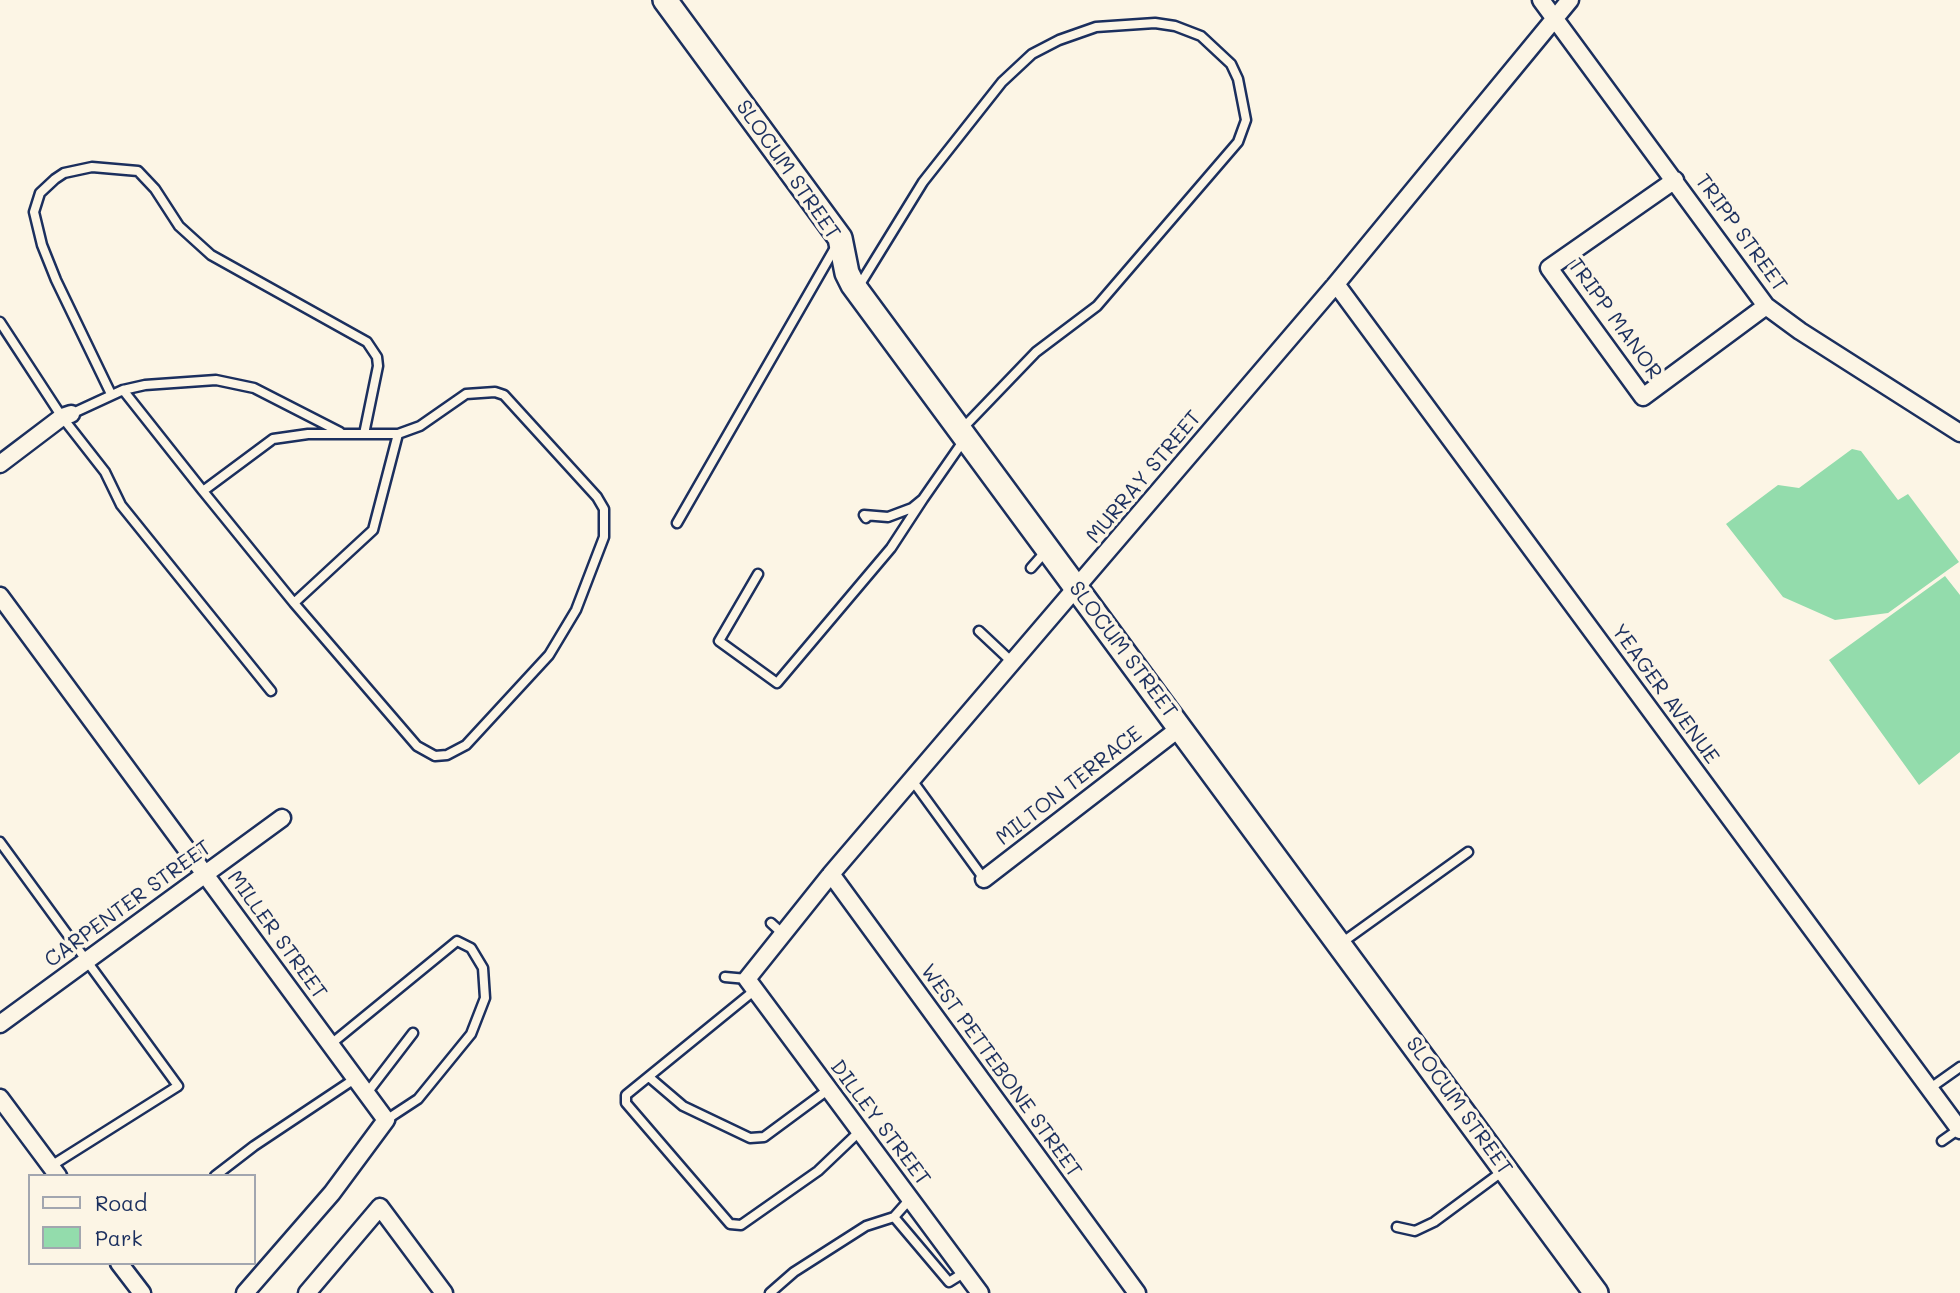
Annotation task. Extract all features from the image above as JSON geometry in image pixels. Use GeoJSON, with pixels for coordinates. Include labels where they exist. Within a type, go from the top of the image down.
{"type":"FeatureCollection","features":[{"type":"Feature","properties":{"kind":"street","name":"SLOCUM STREET"},"geometry":{"type":"LineString","coordinates":[[665,0],[841,238],[846,273],[857,289],[1596,1293]]}},
{"type":"Feature","properties":{"kind":"street","name":"TRIPP STREET"},"geometry":{"type":"LineString","coordinates":[[1541,0],[1766,306],[1800,331],[1960,433]]}},
{"type":"Feature","properties":{"kind":"street","name":"MURRAY STREET"},"geometry":{"type":"LineString","coordinates":[[751,984],[777,929],[831,874],[1336,284],[1570,0]]}},
{"type":"Feature","properties":{"kind":"street","name":"TRIPP MANOR"},"geometry":{"type":"LineString","coordinates":[[1675,180],[1549,268],[1643,397],[1766,306]]}},
{"type":"Feature","properties":{"kind":"street","name":"YEAGER AVENUE"},"geometry":{"type":"LineString","coordinates":[[1336,284],[1959,1130]]}},
{"type":"Feature","properties":{"kind":"street"},"geometry":{"type":"LineString","coordinates":[[0,464],[67,415]]}},
{"type":"Feature","properties":{"kind":"street","name":"MILLER STREET"},"geometry":{"type":"LineString","coordinates":[[0,596],[386,1121]]}},
{"type":"Feature","properties":{"kind":"street","name":"MILTON TERRACE"},"geometry":{"type":"LineString","coordinates":[[984,879],[1181,727]]}},
{"type":"Feature","properties":{"kind":"street","name":"CARPENTER STREET"},"geometry":{"type":"LineString","coordinates":[[0,1024],[282,818]]}},
{"type":"Feature","properties":{"kind":"street","name":"WEST PETTEBONE STREET"},"geometry":{"type":"LineString","coordinates":[[831,874],[1137,1293]]}},
{"type":"Feature","properties":{"kind":"street","name":"DILLEY STREET"},"geometry":{"type":"LineString","coordinates":[[751,984],[980,1293]]}},
{"type":"Feature","properties":{"kind":"street"},"geometry":{"type":"LineString","coordinates":[[0,1098],[54,1171]]}},
{"type":"Feature","properties":{"kind":"street"},"geometry":{"type":"LineString","coordinates":[[245,1293],[332,1193],[386,1121]]}},
{"type":"Feature","properties":{"kind":"street"},"geometry":{"type":"LineString","coordinates":[[307,1293],[380,1207],[444,1293]]}},
{"type":"Feature","properties":{"kind":"street"},"geometry":{"type":"LineString","coordinates":[[121,1265],[142,1293]]}},
{"type":"Feature","properties":{"kind":"lane"},"geometry":{"type":"LineString","coordinates":[[758,574],[719,641],[777,683],[891,548],[963,434],[1036,352],[1097,306],[1238,142],[1246,121],[1238,79],[1231,64],[1201,36],[1175,26],[1155,23],[1096,27],[1059,40],[1032,54],[1002,82],[923,181],[857,289]]}},
{"type":"Feature","properties":{"kind":"lane"},"geometry":{"type":"LineString","coordinates":[[111,394],[56,280],[42,245],[34,212],[36,201],[47,184],[64,173],[92,167],[138,171],[155,189],[179,226],[211,255],[367,342],[377,357],[378,366],[364,434]]}},
{"type":"Feature","properties":{"kind":"lane"},"geometry":{"type":"LineString","coordinates":[[677,523],[841,238]]}},
{"type":"Feature","properties":{"kind":"lane"},"geometry":{"type":"LineString","coordinates":[[0,322],[105,472],[121,505],[271,691]]}},
{"type":"Feature","properties":{"kind":"lane"},"geometry":{"type":"LineString","coordinates":[[67,415],[123,390],[157,384],[233,382],[278,398],[343,434]]}},
{"type":"Feature","properties":{"kind":"lane"},"geometry":{"type":"LineString","coordinates":[[123,390],[203,491],[294,603],[417,746],[435,756],[447,755],[466,745],[549,655],[576,610],[604,537],[604,509],[597,497],[505,395],[495,391],[466,394],[420,426],[398,434],[343,434],[272,439],[203,491]]}},
{"type":"Feature","properties":{"kind":"lane"},"geometry":{"type":"LineString","coordinates":[[294,603],[373,530],[398,434]]}},
{"type":"Feature","properties":{"kind":"lane"},"geometry":{"type":"LineString","coordinates":[[866,518],[864,515],[888,517],[912,508],[923,499]]}},
{"type":"Feature","properties":{"kind":"lane"},"geometry":{"type":"LineString","coordinates":[[1031,568],[1048,548]]}},
{"type":"Feature","properties":{"kind":"lane"},"geometry":{"type":"LineString","coordinates":[[979,631],[1012,662]]}},
{"type":"Feature","properties":{"kind":"lane"},"geometry":{"type":"LineString","coordinates":[[912,780],[984,879]]}},
{"type":"Feature","properties":{"kind":"lane"},"geometry":{"type":"LineString","coordinates":[[0,842],[178,1086],[54,1171]]}},
{"type":"Feature","properties":{"kind":"lane"},"geometry":{"type":"LineString","coordinates":[[1340,944],[1468,852]]}},
{"type":"Feature","properties":{"kind":"lane"},"geometry":{"type":"LineString","coordinates":[[331,1045],[457,941],[471,948],[483,968],[485,998],[471,1034],[418,1099],[386,1121]]}},
{"type":"Feature","properties":{"kind":"lane"},"geometry":{"type":"LineString","coordinates":[[725,978],[751,984]]}},
{"type":"Feature","properties":{"kind":"lane"},"geometry":{"type":"LineString","coordinates":[[751,984],[626,1095],[626,1103],[730,1224],[740,1225],[818,1171],[860,1131]]}},
{"type":"Feature","properties":{"kind":"lane"},"geometry":{"type":"LineString","coordinates":[[367,1093],[413,1033]]}},
{"type":"Feature","properties":{"kind":"lane"},"geometry":{"type":"LineString","coordinates":[[1929,1089],[1960,1067]]}},
{"type":"Feature","properties":{"kind":"lane"},"geometry":{"type":"LineString","coordinates":[[649,1077],[683,1105],[750,1138],[764,1137],[828,1089]]}},
{"type":"Feature","properties":{"kind":"lane"},"geometry":{"type":"LineString","coordinates":[[218,1174],[254,1146],[356,1078]]}},
{"type":"Feature","properties":{"kind":"lane"},"geometry":{"type":"LineString","coordinates":[[1942,1141],[1959,1130]]}},
{"type":"Feature","properties":{"kind":"lane"},"geometry":{"type":"LineString","coordinates":[[1397,1227],[1415,1231],[1434,1222],[1505,1169]]}},
{"type":"Feature","properties":{"kind":"lane"},"geometry":{"type":"LineString","coordinates":[[770,1293],[793,1272],[866,1226],[894,1217],[910,1199]]}},
{"type":"Feature","properties":{"kind":"lane"},"geometry":{"type":"LineString","coordinates":[[894,1217],[949,1282],[965,1272]]}},
{"type":"Feature","properties":{"kind":"green space"},"geometry":{"type":"Polygon","coordinates":[[[1852,449],[1861,451],[1898,500],[1908,494],[1959,562],[1888,613],[1835,620],[1783,597],[1726,524],[1778,485],[1799,488],[1852,449]]]}},
{"type":"Feature","properties":{"kind":"green space"},"geometry":{"type":"Polygon","coordinates":[[[1945,576],[1960,595],[1960,752],[1919,785],[1829,660],[1945,576]]]}}]}
